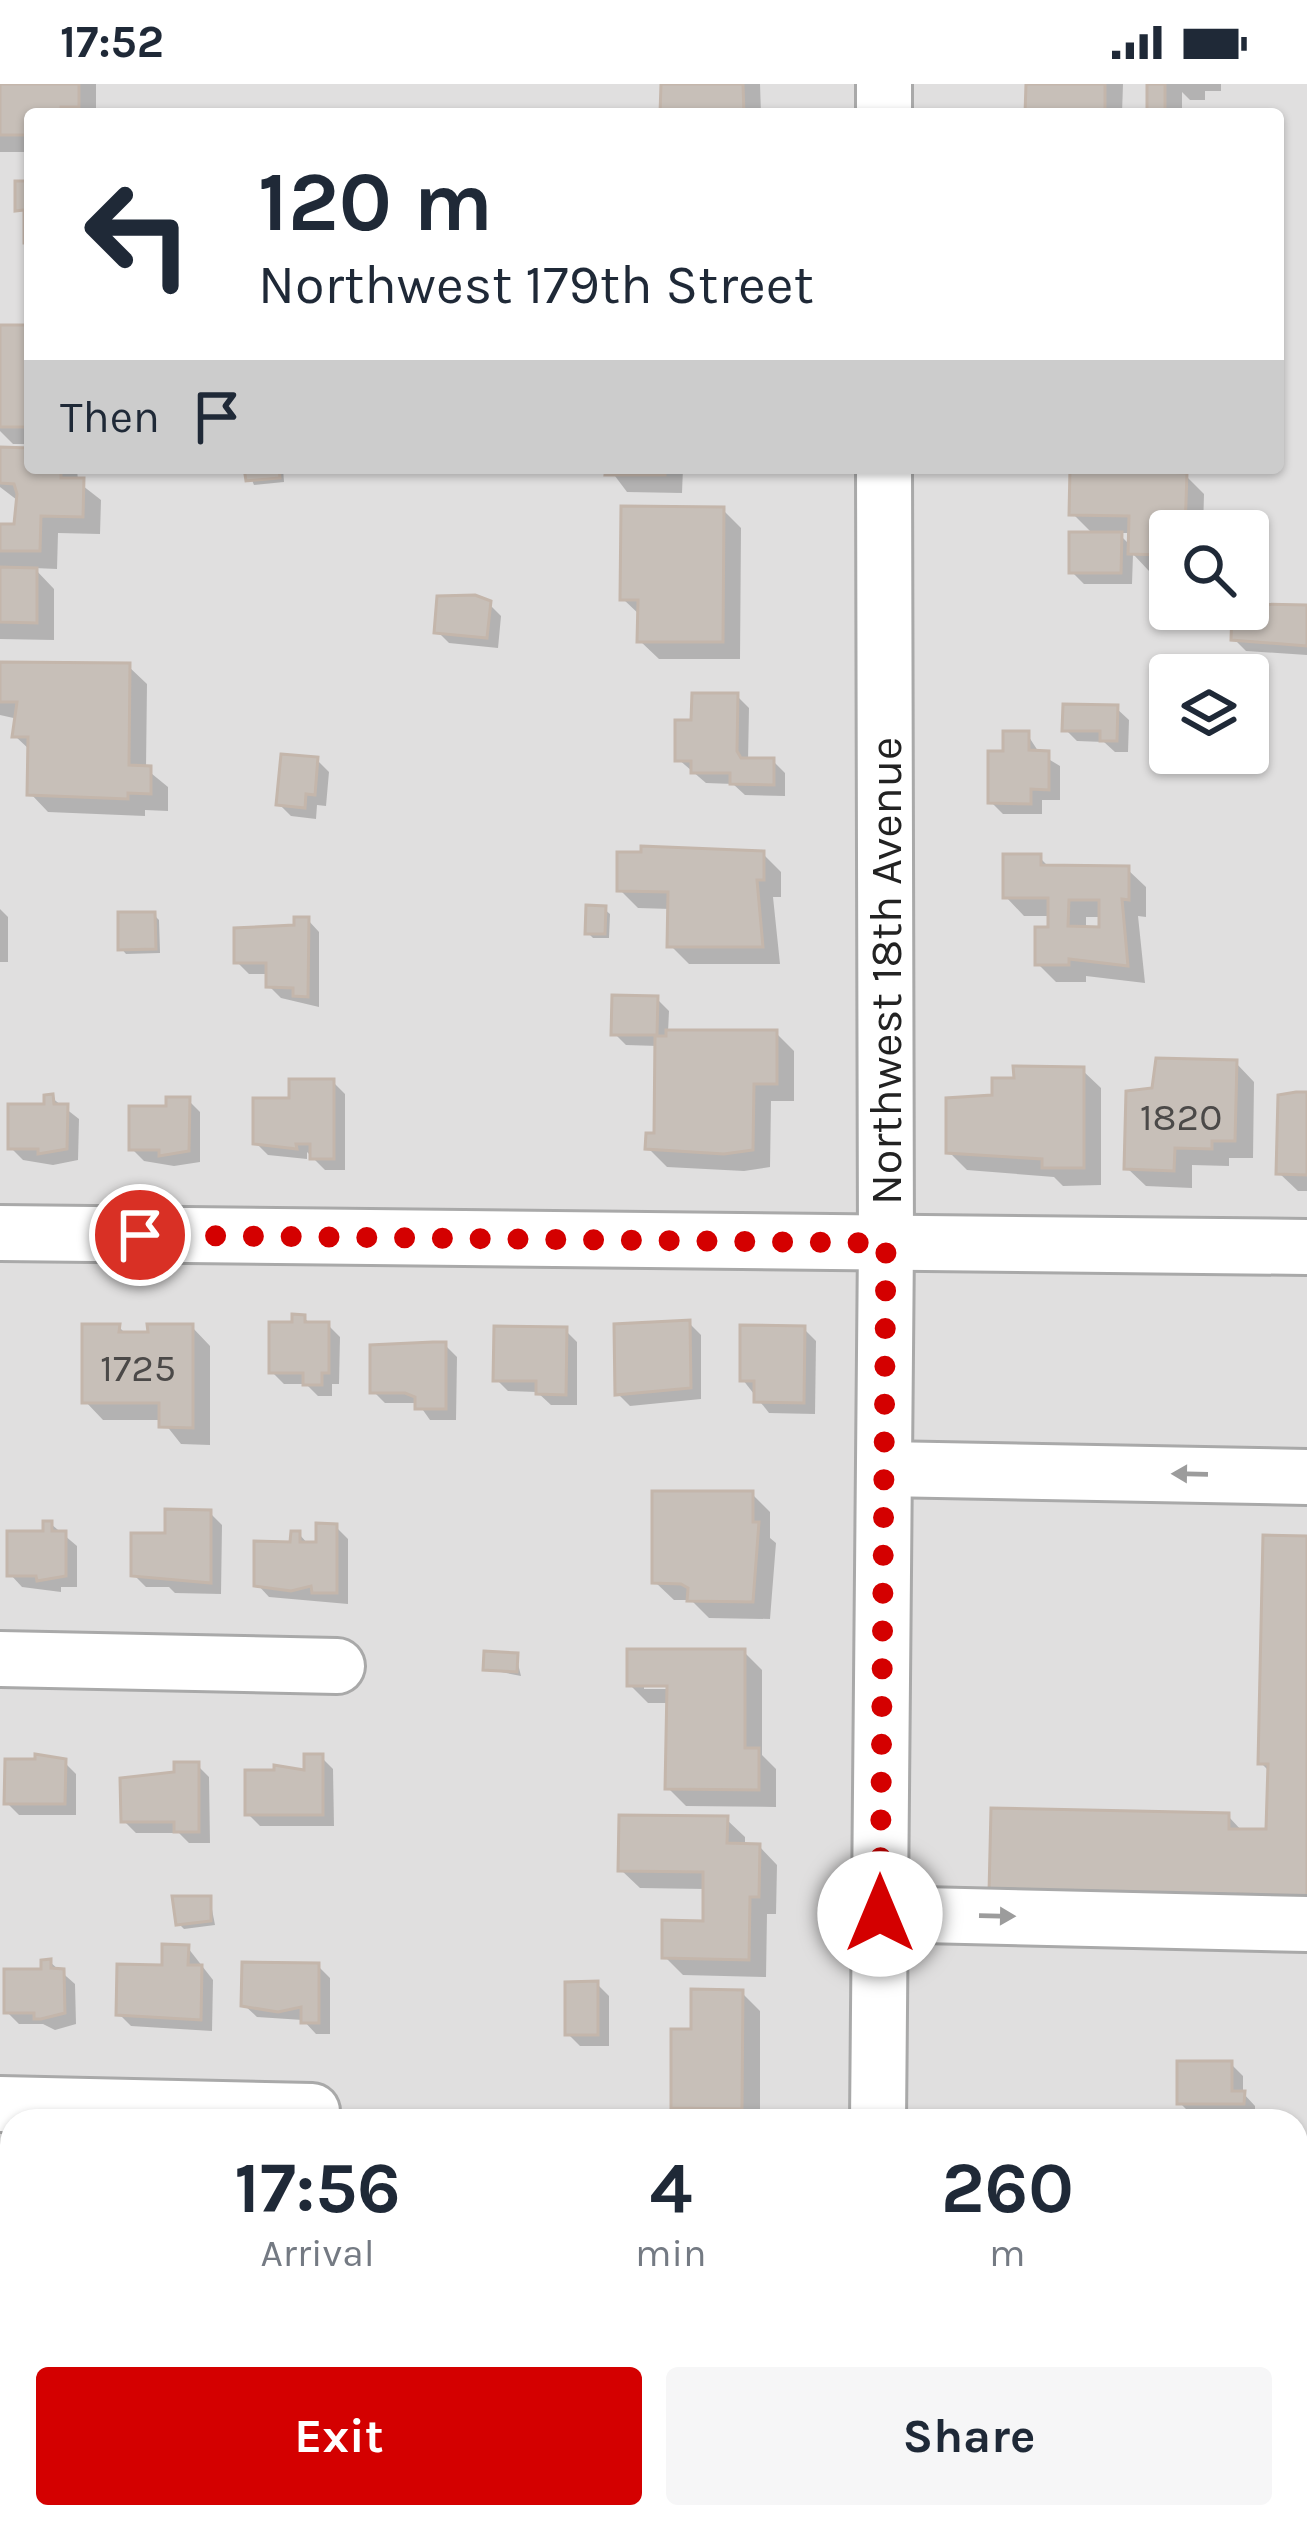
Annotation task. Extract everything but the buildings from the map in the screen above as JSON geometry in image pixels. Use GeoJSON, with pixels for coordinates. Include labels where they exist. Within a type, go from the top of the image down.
{"type":"FeatureCollection","features":[{"type":"Feature","properties":{"kind":"street","name":"Northwest 18th Avenue"},"geometry":{"type":"LineString","coordinates":[[878,2109],[886,1243],[884,474]]}},
{"type":"Feature","properties":{"kind":"street"},"geometry":{"type":"LineString","coordinates":[[0,1233],[1307,1247]]}},
{"type":"Feature","properties":{"kind":"street"},"geometry":{"type":"LineString","coordinates":[[884,1469],[1307,1477]]}},
{"type":"Feature","properties":{"kind":"street"},"geometry":{"type":"LineString","coordinates":[[0,1659],[337,1666]]}},
{"type":"Feature","properties":{"kind":"street"},"geometry":{"type":"LineString","coordinates":[[880,1914],[1307,1924]]}},
{"type":"Feature","properties":{"kind":"street"},"geometry":{"type":"LineString","coordinates":[[0,2104],[260,2109]]}},
{"type":"Feature","properties":{"kind":"shaded area"},"geometry":{"type":"Polygon","coordinates":[[[0,84],[1307,84],[1307,2109],[0,2109],[0,84]]]}},
{"type":"Feature","properties":{"kind":"route"},"geometry":{"type":"LineString","coordinates":[[140,1235],[886,1243],[880,1914]]}}]}
